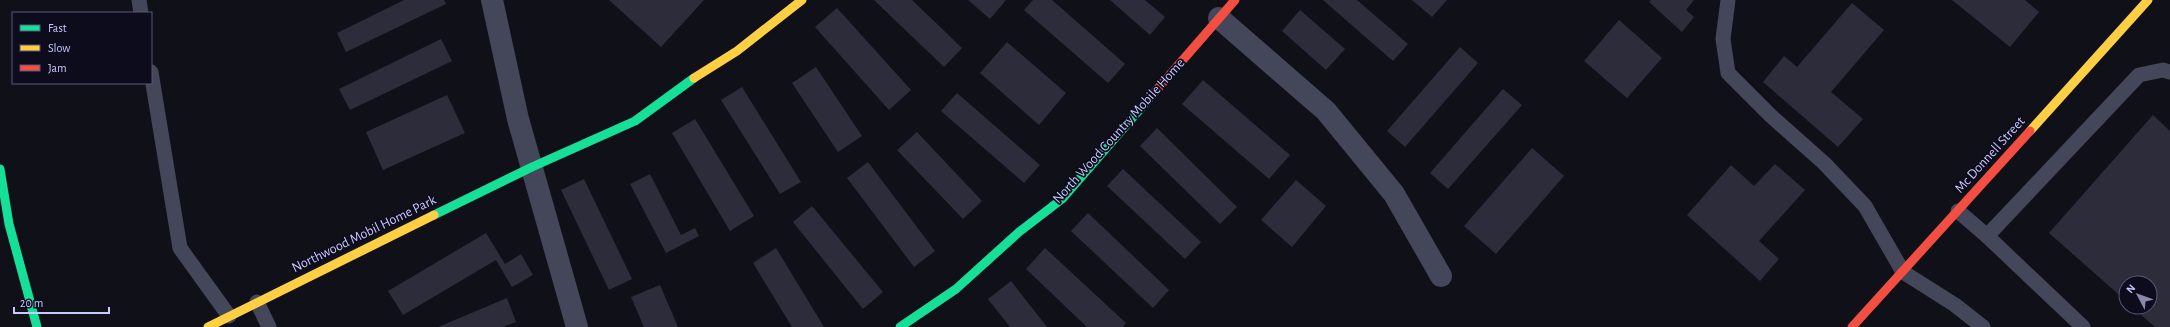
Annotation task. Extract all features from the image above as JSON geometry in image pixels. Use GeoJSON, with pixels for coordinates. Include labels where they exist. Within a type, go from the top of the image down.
{"type":"FeatureCollection","features":[{"type":"Feature","properties":{"kind":"street"},"geometry":{"type":"LineString","coordinates":[[492,0],[518,119],[577,327]]}},
{"type":"Feature","properties":{"kind":"street"},"geometry":{"type":"LineString","coordinates":[[532,167],[635,121],[675,91],[737,51],[802,0]]}},
{"type":"Feature","properties":{"kind":"street","name":"North Wood Country Mobile Home"},"geometry":{"type":"LineString","coordinates":[[900,327],[956,289],[1019,232],[1062,199],[1235,0]]}},
{"type":"Feature","properties":{"kind":"street","name":"Mc Donnell Street"},"geometry":{"type":"LineString","coordinates":[[1852,327],[1958,212],[2148,0]]}},
{"type":"Feature","properties":{"kind":"street"},"geometry":{"type":"LineString","coordinates":[[1219,18],[1326,111],[1394,194],[1441,276]]}},
{"type":"Feature","properties":{"kind":"street","name":"Northwood Mobil Home Park"},"geometry":{"type":"LineString","coordinates":[[208,327],[532,167]]}},
{"type":"Feature","properties":{"kind":"street"},"geometry":{"type":"LineString","coordinates":[[0,169],[9,224],[38,327]]}},
{"type":"Feature","properties":{"kind":"lane"},"geometry":{"type":"LineString","coordinates":[[139,0],[141,12]]}},
{"type":"Feature","properties":{"kind":"lane"},"geometry":{"type":"LineString","coordinates":[[1728,0],[1723,39],[1728,73],[1770,116],[1824,163],[1865,206],[1903,272],[1955,305],[1983,327]]}},
{"type":"Feature","properties":{"kind":"lane"},"geometry":{"type":"LineString","coordinates":[[1987,236],[2139,75],[2163,70],[2170,72]]}},
{"type":"Feature","properties":{"kind":"lane"},"geometry":{"type":"LineString","coordinates":[[152,78],[180,248],[229,316]]}},
{"type":"Feature","properties":{"kind":"lane"},"geometry":{"type":"LineString","coordinates":[[1958,212],[1987,236],[2082,327]]}},
{"type":"Feature","properties":{"kind":"lane"},"geometry":{"type":"LineString","coordinates":[[257,302],[269,327]]}},
{"type":"Feature","properties":{"kind":"building"},"geometry":{"type":"Polygon","coordinates":[[[404,0],[444,0],[446,4],[346,52],[337,33],[404,0]]]}},
{"type":"Feature","properties":{"kind":"building"},"geometry":{"type":"Polygon","coordinates":[[[609,0],[704,0],[661,47],[609,0]]]}},
{"type":"Feature","properties":{"kind":"building"},"geometry":{"type":"Polygon","coordinates":[[[874,0],[912,0],[962,48],[944,67],[874,0]]]}},
{"type":"Feature","properties":{"kind":"building"},"geometry":{"type":"Polygon","coordinates":[[[968,0],[1006,0],[990,19],[968,0]]]}},
{"type":"Feature","properties":{"kind":"building"},"geometry":{"type":"Polygon","coordinates":[[[1033,0],[1052,0],[1125,64],[1108,83],[1024,10],[1033,0]]]}},
{"type":"Feature","properties":{"kind":"building"},"geometry":{"type":"Polygon","coordinates":[[[1110,0],[1145,0],[1165,17],[1150,35],[1110,0]]]}},
{"type":"Feature","properties":{"kind":"building"},"geometry":{"type":"Polygon","coordinates":[[[1323,0],[1357,0],[1408,44],[1393,61],[1323,0]]]}},
{"type":"Feature","properties":{"kind":"building"},"geometry":{"type":"Polygon","coordinates":[[[1412,0],[1447,0],[1432,17],[1412,0]]]}},
{"type":"Feature","properties":{"kind":"building"},"geometry":{"type":"Polygon","coordinates":[[[1651,0],[1694,0],[1686,10],[1694,17],[1682,32],[1649,2],[1651,0]]]}},
{"type":"Feature","properties":{"kind":"building"},"geometry":{"type":"Polygon","coordinates":[[[1952,0],[2025,0],[2039,12],[2010,47],[1952,0]]]}},
{"type":"Feature","properties":{"kind":"building"},"geometry":{"type":"Polygon","coordinates":[[[1852,3],[1884,30],[1831,92],[1863,119],[1838,147],[1763,82],[1784,56],[1797,67],[1852,3]]]}},
{"type":"Feature","properties":{"kind":"building"},"geometry":{"type":"Polygon","coordinates":[[[837,8],[911,90],[889,110],[815,27],[837,8]]]}},
{"type":"Feature","properties":{"kind":"building"},"geometry":{"type":"Polygon","coordinates":[[[1300,10],[1345,49],[1326,70],[1282,31],[1300,10]]]}},
{"type":"Feature","properties":{"kind":"building"},"geometry":{"type":"Polygon","coordinates":[[[1619,20],[1662,58],[1627,98],[1584,61],[1619,20]]]}},
{"type":"Feature","properties":{"kind":"building"},"geometry":{"type":"Polygon","coordinates":[[[441,39],[452,61],[350,110],[339,89],[441,39]]]}},
{"type":"Feature","properties":{"kind":"building"},"geometry":{"type":"Polygon","coordinates":[[[1007,42],[1066,93],[1039,125],[980,73],[1007,42]]]}},
{"type":"Feature","properties":{"kind":"building"},"geometry":{"type":"Polygon","coordinates":[[[1460,47],[1478,63],[1405,147],[1387,131],[1460,47]]]}},
{"type":"Feature","properties":{"kind":"building"},"geometry":{"type":"Polygon","coordinates":[[[816,67],[862,136],[838,152],[792,83],[816,67]]]}},
{"type":"Feature","properties":{"kind":"building"},"geometry":{"type":"Polygon","coordinates":[[[1203,80],[1290,155],[1269,179],[1182,104],[1203,80]]]}},
{"type":"Feature","properties":{"kind":"building"},"geometry":{"type":"Polygon","coordinates":[[[742,87],[801,182],[780,194],[721,100],[742,87]]]}},
{"type":"Feature","properties":{"kind":"building"},"geometry":{"type":"Polygon","coordinates":[[[1503,89],[1522,105],[1448,189],[1430,173],[1503,89]]]}},
{"type":"Feature","properties":{"kind":"building"},"geometry":{"type":"Polygon","coordinates":[[[957,93],[1040,165],[1024,183],[941,111],[957,93]]]}},
{"type":"Feature","properties":{"kind":"building"},"geometry":{"type":"Polygon","coordinates":[[[447,95],[465,133],[383,170],[366,132],[447,95]]]}},
{"type":"Feature","properties":{"kind":"building"},"geometry":{"type":"Polygon","coordinates":[[[2153,115],[2170,131],[2170,327],[2155,327],[2141,315],[2158,315],[2158,275],[2118,275],[2118,294],[2049,233],[2153,115]]]}},
{"type":"Feature","properties":{"kind":"building"},"geometry":{"type":"Polygon","coordinates":[[[695,119],[754,216],[730,231],[672,133],[695,119]]]}},
{"type":"Feature","properties":{"kind":"building"},"geometry":{"type":"Polygon","coordinates":[[[1157,128],[1237,207],[1220,224],[1140,146],[1157,128]]]}},
{"type":"Feature","properties":{"kind":"building"},"geometry":{"type":"Polygon","coordinates":[[[917,132],[982,201],[963,219],[897,150],[917,132]]]}},
{"type":"Feature","properties":{"kind":"building"},"geometry":{"type":"Polygon","coordinates":[[[1532,148],[1564,176],[1496,254],[1464,226],[1532,148]]]}},
{"type":"Feature","properties":{"kind":"building"},"geometry":{"type":"Polygon","coordinates":[[[868,162],[935,251],[914,267],[847,178],[868,162]]]}},
{"type":"Feature","properties":{"kind":"building"},"geometry":{"type":"Polygon","coordinates":[[[1775,164],[1805,190],[1759,241],[1779,259],[1760,281],[1687,215],[1731,165],[1754,186],[1775,164]]]}},
{"type":"Feature","properties":{"kind":"building"},"geometry":{"type":"Polygon","coordinates":[[[1123,169],[1201,242],[1185,259],[1107,186],[1123,169]]]}},
{"type":"Feature","properties":{"kind":"building"},"geometry":{"type":"Polygon","coordinates":[[[650,174],[681,235],[695,228],[699,236],[666,253],[630,184],[650,174]]]}},
{"type":"Feature","properties":{"kind":"building"},"geometry":{"type":"Polygon","coordinates":[[[584,179],[632,279],[609,290],[561,190],[584,179]]]}},
{"type":"Feature","properties":{"kind":"building"},"geometry":{"type":"Polygon","coordinates":[[[1296,180],[1326,206],[1292,247],[1261,220],[1296,180]]]}},
{"type":"Feature","properties":{"kind":"building"},"geometry":{"type":"Polygon","coordinates":[[[812,206],[883,292],[863,309],[793,222],[812,206]]]}},
{"type":"Feature","properties":{"kind":"building"},"geometry":{"type":"Polygon","coordinates":[[[1088,213],[1169,290],[1153,308],[1071,231],[1088,213]]]}},
{"type":"Feature","properties":{"kind":"building"},"geometry":{"type":"Polygon","coordinates":[[[486,233],[505,264],[521,254],[533,275],[512,287],[496,260],[403,315],[388,291],[486,233]]]}},
{"type":"Feature","properties":{"kind":"building"},"geometry":{"type":"Polygon","coordinates":[[[776,248],[824,327],[792,327],[753,263],[776,248]]]}},
{"type":"Feature","properties":{"kind":"building"},"geometry":{"type":"Polygon","coordinates":[[[1045,248],[1126,323],[1123,327],[1087,327],[1026,269],[1045,248]]]}},
{"type":"Feature","properties":{"kind":"building"},"geometry":{"type":"Polygon","coordinates":[[[1011,281],[1047,327],[1010,327],[988,299],[1011,281]]]}},
{"type":"Feature","properties":{"kind":"building"},"geometry":{"type":"Polygon","coordinates":[[[660,285],[678,327],[644,327],[631,297],[660,285]]]}},
{"type":"Feature","properties":{"kind":"building"},"geometry":{"type":"Polygon","coordinates":[[[507,298],[516,322],[503,327],[438,327],[507,298]]]}},
{"type":"Feature","properties":{"kind":"traffic: fast"},"geometry":{"type":"LineString","coordinates":[[434,215],[532,167],[635,121],[694,78]]}},
{"type":"Feature","properties":{"kind":"traffic: fast"},"geometry":{"type":"LineString","coordinates":[[900,327],[956,289],[1019,232],[1062,199],[1154,93]]}},
{"type":"Feature","properties":{"kind":"traffic: fast"},"geometry":{"type":"LineString","coordinates":[[0,169],[9,224],[37,327]]}},
{"type":"Feature","properties":{"kind":"traffic: slow"},"geometry":{"type":"LineString","coordinates":[[694,78],[737,51],[802,0]]}},
{"type":"Feature","properties":{"kind":"traffic: slow"},"geometry":{"type":"LineString","coordinates":[[2030,131],[2148,0]]}},
{"type":"Feature","properties":{"kind":"traffic: slow"},"geometry":{"type":"LineString","coordinates":[[208,327],[434,215]]}},
{"type":"Feature","properties":{"kind":"traffic: jam"},"geometry":{"type":"LineString","coordinates":[[1154,93],[1235,0]]}},
{"type":"Feature","properties":{"kind":"traffic: jam"},"geometry":{"type":"LineString","coordinates":[[1852,327],[2030,131]]}}]}
